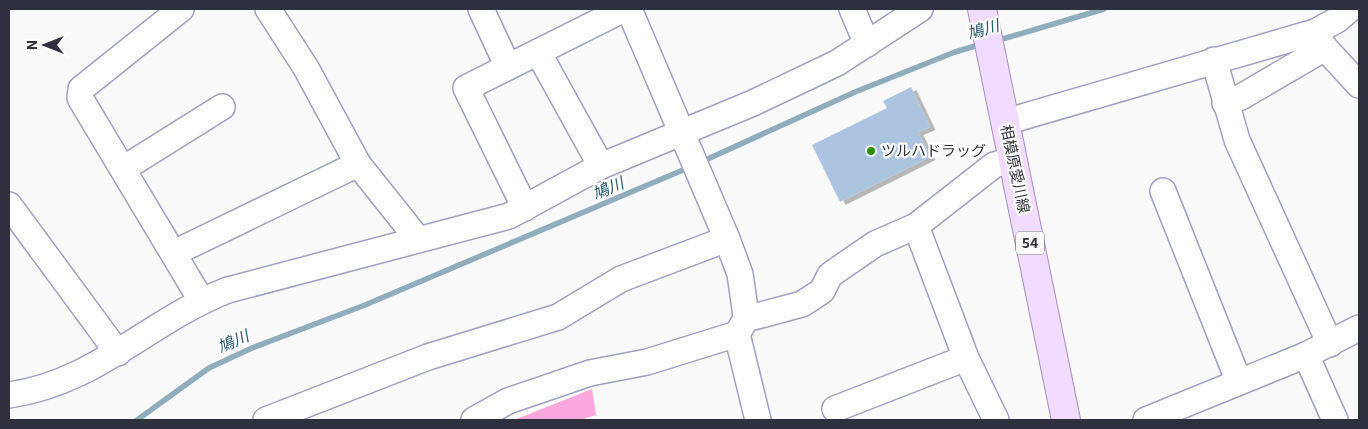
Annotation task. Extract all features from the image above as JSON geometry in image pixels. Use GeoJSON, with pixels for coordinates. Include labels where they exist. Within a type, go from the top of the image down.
{"type":"FeatureCollection","features":[{"type":"Feature","properties":{"kind":"main road","name":"相模原愛川線"},"geometry":{"type":"LineString","coordinates":[[982,10],[1066,420]]}},
{"type":"Feature","properties":{"kind":"street"},"geometry":{"type":"LineString","coordinates":[[181,9],[81,89],[80,98],[201,300]]}},
{"type":"Feature","properties":{"kind":"street"},"geometry":{"type":"LineString","coordinates":[[268,9],[306,68],[358,164],[416,238]]}},
{"type":"Feature","properties":{"kind":"street"},"geometry":{"type":"LineString","coordinates":[[481,9],[508,67]]}},
{"type":"Feature","properties":{"kind":"street"},"geometry":{"type":"LineString","coordinates":[[525,208],[466,88],[624,9]]}},
{"type":"Feature","properties":{"kind":"street"},"geometry":{"type":"LineString","coordinates":[[629,9],[740,274],[741,326],[758,420]]}},
{"type":"Feature","properties":{"kind":"street"},"geometry":{"type":"LineString","coordinates":[[852,9],[867,44]]}},
{"type":"Feature","properties":{"kind":"street"},"geometry":{"type":"LineString","coordinates":[[9,395],[36,391],[92,368],[118,354],[201,300],[228,290],[416,238],[509,216],[601,166],[684,137],[837,63],[920,9]]}},
{"type":"Feature","properties":{"kind":"street"},"geometry":{"type":"LineString","coordinates":[[1225,102],[1241,97],[1320,40],[1337,20],[1350,9]]}},
{"type":"Feature","properties":{"kind":"street"},"geometry":{"type":"LineString","coordinates":[[1005,122],[1214,60],[1320,40]]}},
{"type":"Feature","properties":{"kind":"street"},"geometry":{"type":"LineString","coordinates":[[1320,40],[1359,85]]}},
{"type":"Feature","properties":{"kind":"street"},"geometry":{"type":"LineString","coordinates":[[538,52],[601,166]]}},
{"type":"Feature","properties":{"kind":"street"},"geometry":{"type":"LineString","coordinates":[[1214,60],[1237,140],[1330,344]]}},
{"type":"Feature","properties":{"kind":"street"},"geometry":{"type":"LineString","coordinates":[[123,168],[222,107]]}},
{"type":"Feature","properties":{"kind":"street"},"geometry":{"type":"LineString","coordinates":[[474,420],[508,401],[590,373],[647,362],[802,304],[822,291],[830,275],[875,244],[916,226],[994,165],[1013,160]]}},
{"type":"Feature","properties":{"kind":"street"},"geometry":{"type":"LineString","coordinates":[[174,253],[358,164]]}},
{"type":"Feature","properties":{"kind":"street"},"geometry":{"type":"LineString","coordinates":[[1162,191],[1239,382]]}},
{"type":"Feature","properties":{"kind":"street"},"geometry":{"type":"LineString","coordinates":[[9,205],[118,354]]}},
{"type":"Feature","properties":{"kind":"street"},"geometry":{"type":"LineString","coordinates":[[916,226],[966,358],[996,420]]}},
{"type":"Feature","properties":{"kind":"street"},"geometry":{"type":"LineString","coordinates":[[266,420],[428,357],[558,317],[621,280],[726,239]]}},
{"type":"Feature","properties":{"kind":"street"},"geometry":{"type":"LineString","coordinates":[[1146,420],[1199,410],[1239,382],[1306,355],[1359,328]]}},
{"type":"Feature","properties":{"kind":"street"},"geometry":{"type":"LineString","coordinates":[[1306,355],[1335,420]]}},
{"type":"Feature","properties":{"kind":"street"},"geometry":{"type":"LineString","coordinates":[[835,409],[966,358]]}},
{"type":"Feature","properties":{"kind":"shaded area"},"geometry":{"type":"Polygon","coordinates":[[[592,389],[596,415],[581,420],[514,420],[592,389]]]}},
{"type":"Feature","properties":{"kind":"building","name":"ツルハドラッグ"},"geometry":{"type":"Polygon","coordinates":[[[911,87],[930,127],[918,132],[930,157],[840,202],[812,145],[887,108],[883,101],[911,87]]]}},
{"type":"Feature","properties":{"kind":"waterway","name":"鳩川"},"geometry":{"type":"LineString","coordinates":[[996,41],[1104,9]]}},
{"type":"Feature","properties":{"kind":"waterway","name":"鳩川"},"geometry":{"type":"LineString","coordinates":[[701,162],[855,92],[955,52],[982,44]]}},
{"type":"Feature","properties":{"kind":"waterway","name":"鳩川"},"geometry":{"type":"LineString","coordinates":[[137,420],[209,368],[252,348],[365,305],[690,167]]}},
{"type":"Feature","properties":{"kind":"place","name":"ツルハドラッグ"},"geometry":{"type":"Point","coordinates":[871,151]}}]}
